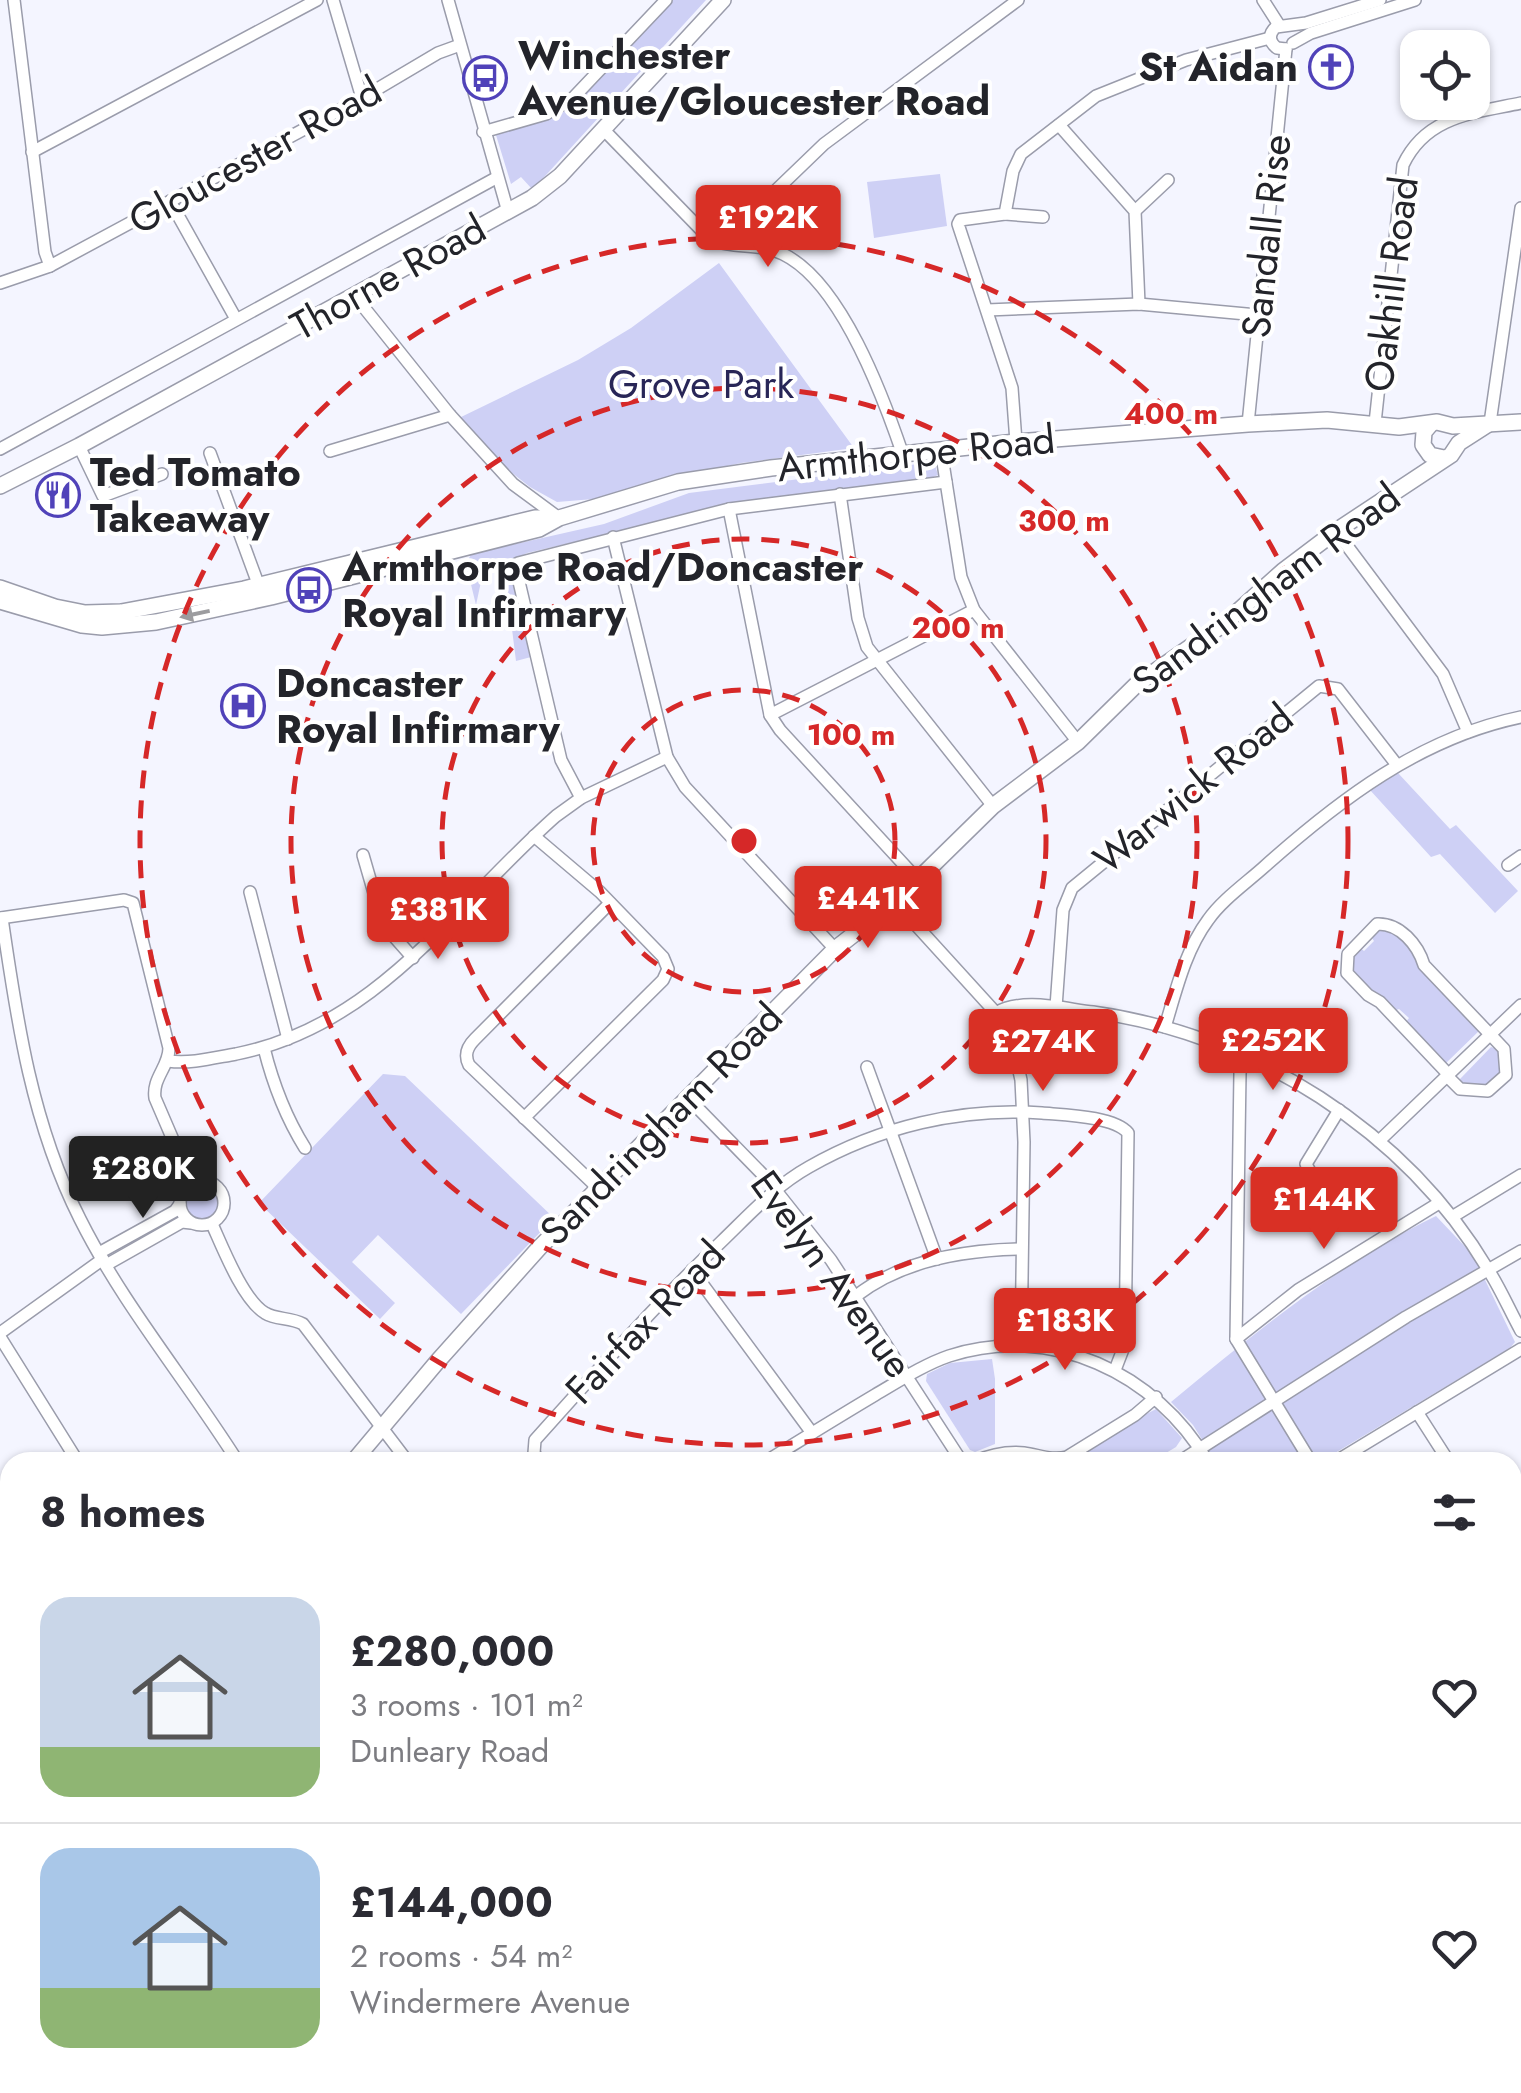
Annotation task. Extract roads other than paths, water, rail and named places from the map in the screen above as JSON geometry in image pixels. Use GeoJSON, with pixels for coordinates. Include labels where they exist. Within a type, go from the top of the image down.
{"type":"FeatureCollection","features":[{"type":"Feature","properties":{"kind":"street"},"geometry":{"type":"LineString","coordinates":[[14,0],[45,252],[50,266]]}},
{"type":"Feature","properties":{"kind":"street"},"geometry":{"type":"LineString","coordinates":[[32,152],[317,0]]}},
{"type":"Feature","properties":{"kind":"street"},"geometry":{"type":"LineString","coordinates":[[333,0],[362,98]]}},
{"type":"Feature","properties":{"kind":"street"},"geometry":{"type":"LineString","coordinates":[[448,0],[508,212]]}},
{"type":"Feature","properties":{"kind":"street"},"geometry":{"type":"LineString","coordinates":[[484,132],[546,114],[573,98],[666,0]]}},
{"type":"Feature","properties":{"kind":"street","name":"Thorne Road"},"geometry":{"type":"LineString","coordinates":[[0,486],[508,212],[547,187],[723,0]]}},
{"type":"Feature","properties":{"kind":"street"},"geometry":{"type":"LineString","coordinates":[[735,244],[742,224],[824,144],[1018,0]]}},
{"type":"Feature","properties":{"kind":"street"},"geometry":{"type":"LineString","coordinates":[[1263,0],[1295,34],[1289,46]]}},
{"type":"Feature","properties":{"kind":"street"},"geometry":{"type":"LineString","coordinates":[[1270,38],[1273,29],[1380,0]]}},
{"type":"Feature","properties":{"kind":"street"},"geometry":{"type":"LineString","coordinates":[[1270,38],[1277,48],[1289,46],[1311,33],[1415,0]]}},
{"type":"Feature","properties":{"kind":"street"},"geometry":{"type":"LineString","coordinates":[[1005,214],[1016,162],[1059,125],[1108,91],[1186,60],[1270,38]]}},
{"type":"Feature","properties":{"kind":"street","name":"Gloucester Road"},"geometry":{"type":"LineString","coordinates":[[0,284],[50,266],[438,53],[460,46]]}},
{"type":"Feature","properties":{"kind":"street","name":"Sandall Rise"},"geometry":{"type":"LineString","coordinates":[[1248,424],[1289,46]]}},
{"type":"Feature","properties":{"kind":"street","name":"Oakhill Road"},"geometry":{"type":"LineString","coordinates":[[1375,423],[1402,164],[1416,142],[1439,123],[1521,103]]}},
{"type":"Feature","properties":{"kind":"street"},"geometry":{"type":"LineString","coordinates":[[1059,125],[1134,211],[1140,304]]}},
{"type":"Feature","properties":{"kind":"street"},"geometry":{"type":"LineString","coordinates":[[604,130],[708,238],[752,244],[783,254],[808,271],[873,372],[903,454]]}},
{"type":"Feature","properties":{"kind":"street","name":"Thorne Road"},"geometry":{"type":"LineString","coordinates":[[0,449],[496,178]]}},
{"type":"Feature","properties":{"kind":"street"},"geometry":{"type":"LineString","coordinates":[[1134,211],[1168,180]]}},
{"type":"Feature","properties":{"kind":"street"},"geometry":{"type":"LineString","coordinates":[[170,201],[236,319]]}},
{"type":"Feature","properties":{"kind":"street"},"geometry":{"type":"LineString","coordinates":[[1521,208],[1490,423],[1444,458],[1436,458],[1424,448],[1424,432],[1430,425],[1445,422],[1453,426],[1490,423],[1521,422]]}},
{"type":"Feature","properties":{"kind":"street"},"geometry":{"type":"LineString","coordinates":[[1016,442],[1012,388],[958,224],[966,217],[1043,217]]}},
{"type":"Feature","properties":{"kind":"street"},"geometry":{"type":"LineString","coordinates":[[354,294],[450,415],[513,484],[559,518]]}},
{"type":"Feature","properties":{"kind":"street"},"geometry":{"type":"LineString","coordinates":[[987,310],[1140,304],[1257,315]]}},
{"type":"Feature","properties":{"kind":"street"},"geometry":{"type":"LineString","coordinates":[[1505,306],[1521,308]]}},
{"type":"Feature","properties":{"kind":"street"},"geometry":{"type":"LineString","coordinates":[[330,451],[450,415]]}},
{"type":"Feature","properties":{"kind":"street","name":"Armthorpe Road"},"geometry":{"type":"LineString","coordinates":[[0,601],[63,622],[102,626],[156,622],[261,592],[539,529],[559,518],[710,475],[1016,442],[1248,424],[1327,420],[1399,427],[1430,425]]}},
{"type":"Feature","properties":{"kind":"street"},"geometry":{"type":"LineString","coordinates":[[1453,426],[1458,444]]}},
{"type":"Feature","properties":{"kind":"street","name":"Armthorpe Road"},"geometry":{"type":"LineString","coordinates":[[1399,427],[1424,448]]}},
{"type":"Feature","properties":{"kind":"street"},"geometry":{"type":"LineString","coordinates":[[78,446],[104,496],[162,474]]}},
{"type":"Feature","properties":{"kind":"street","name":"Sandringham Road"},"geometry":{"type":"LineString","coordinates":[[1416,476],[1424,448]]}},
{"type":"Feature","properties":{"kind":"street"},"geometry":{"type":"LineString","coordinates":[[941,450],[961,577],[974,610],[1078,742]]}},
{"type":"Feature","properties":{"kind":"street"},"geometry":{"type":"LineString","coordinates":[[210,452],[261,592]]}},
{"type":"Feature","properties":{"kind":"street","name":"Sandringham Road"},"geometry":{"type":"LineString","coordinates":[[362,1452],[526,1262],[835,949],[895,902],[993,806],[1078,742],[1137,684],[1225,623],[1336,530],[1444,458]]}},
{"type":"Feature","properties":{"kind":"street","name":"Armthorpe Road"},"geometry":{"type":"LineString","coordinates":[[582,798],[560,760],[516,569],[518,564],[729,510],[946,482]]}},
{"type":"Feature","properties":{"kind":"street"},"geometry":{"type":"LineString","coordinates":[[840,494],[858,618],[875,661],[993,806]]}},
{"type":"Feature","properties":{"kind":"street"},"geometry":{"type":"LineString","coordinates":[[729,510],[770,715],[918,880]]}},
{"type":"Feature","properties":{"kind":"street"},"geometry":{"type":"LineString","coordinates":[[1336,530],[1444,674],[1468,732]]}},
{"type":"Feature","properties":{"kind":"street"},"geometry":{"type":"LineString","coordinates":[[613,537],[668,757],[685,786],[835,949]]}},
{"type":"Feature","properties":{"kind":"street","name":"Armthorpe Road"},"geometry":{"type":"LineString","coordinates":[[0,588],[55,607],[85,612],[121,612],[261,592]]}},
{"type":"Feature","properties":{"kind":"street"},"geometry":{"type":"LineString","coordinates":[[770,715],[974,610]]}},
{"type":"Feature","properties":{"kind":"street","name":"Warwick Road"},"geometry":{"type":"LineString","coordinates":[[1056,1007],[1063,910],[1072,888],[1319,686],[1338,689],[1396,765]]}},
{"type":"Feature","properties":{"kind":"street"},"geometry":{"type":"LineString","coordinates":[[1166,1027],[1187,960],[1207,921],[1314,823],[1396,765],[1468,732],[1521,717]]}},
{"type":"Feature","properties":{"kind":"street"},"geometry":{"type":"LineString","coordinates":[[168,1062],[197,1061],[264,1048],[334,1018],[413,958],[534,836],[582,798],[668,757]]}},
{"type":"Feature","properties":{"kind":"street"},"geometry":{"type":"LineString","coordinates":[[524,1118],[663,980],[668,968],[663,956],[610,903],[534,836]]}},
{"type":"Feature","properties":{"kind":"street"},"geometry":{"type":"LineString","coordinates":[[363,855],[382,924],[413,958]]}},
{"type":"Feature","properties":{"kind":"street"},"geometry":{"type":"LineString","coordinates":[[1508,865],[1521,856]]}},
{"type":"Feature","properties":{"kind":"street"},"geometry":{"type":"LineString","coordinates":[[250,892],[288,1039]]}},
{"type":"Feature","properties":{"kind":"street"},"geometry":{"type":"LineString","coordinates":[[192,1184],[154,1098],[156,1078],[168,1062],[169,1048],[134,902],[124,900],[1,918],[21,1046],[35,1105],[71,1201],[103,1259],[231,1452]]}},
{"type":"Feature","properties":{"kind":"street"},"geometry":{"type":"LineString","coordinates":[[895,902],[996,1013],[1017,1062],[1024,1112],[1021,1346]]}},
{"type":"Feature","properties":{"kind":"street"},"geometry":{"type":"LineString","coordinates":[[600,1190],[469,1066],[466,1056],[474,1039],[610,903]]}},
{"type":"Feature","properties":{"kind":"street"},"geometry":{"type":"LineString","coordinates":[[1377,924],[1399,930],[1419,952],[1424,965],[1490,1035],[1504,1050],[1506,1076],[1492,1089],[1460,1089],[1380,1002],[1347,973],[1346,963],[1353,947],[1377,924]]}},
{"type":"Feature","properties":{"kind":"street"},"geometry":{"type":"LineString","coordinates":[[668,968],[684,967]]}},
{"type":"Feature","properties":{"kind":"street"},"geometry":{"type":"LineString","coordinates":[[1379,1140],[1521,1005]]}},
{"type":"Feature","properties":{"kind":"street"},"geometry":{"type":"LineString","coordinates":[[996,1013],[1010,1007],[1056,1007],[1166,1027],[1244,1056],[1299,1083],[1379,1140],[1440,1203],[1489,1270],[1521,1331]]}},
{"type":"Feature","properties":{"kind":"street"},"geometry":{"type":"LineString","coordinates":[[264,1048],[290,1125],[305,1148]]}},
{"type":"Feature","properties":{"kind":"street"},"geometry":{"type":"LineString","coordinates":[[449,1055],[466,1056]]}},
{"type":"Feature","properties":{"kind":"street"},"geometry":{"type":"LineString","coordinates":[[1244,1056],[1240,1074],[1236,1339],[1304,1452]]}},
{"type":"Feature","properties":{"kind":"street"},"geometry":{"type":"LineString","coordinates":[[867,1067],[937,1259]]}},
{"type":"Feature","properties":{"kind":"street","name":"Evelyn Avenue"},"geometry":{"type":"LineString","coordinates":[[687,1097],[776,1190],[856,1296],[956,1452]]}},
{"type":"Feature","properties":{"kind":"street"},"geometry":{"type":"LineString","coordinates":[[1322,1196],[1306,1164],[1340,1110]]}},
{"type":"Feature","properties":{"kind":"street","name":"Fairfax Road"},"geometry":{"type":"LineString","coordinates":[[534,1452],[534,1440],[692,1270],[776,1190],[809,1167],[892,1130],[969,1114],[1024,1112],[1119,1124],[1128,1133],[1125,1344],[1115,1370]]}},
{"type":"Feature","properties":{"kind":"street"},"geometry":{"type":"LineString","coordinates":[[1452,1218],[1521,1175]]}},
{"type":"Feature","properties":{"kind":"street"},"geometry":{"type":"LineString","coordinates":[[72,1452],[0,1335],[175,1211],[183,1192],[192,1184],[210,1183],[221,1192],[224,1207],[212,1224]]}},
{"type":"Feature","properties":{"kind":"street"},"geometry":{"type":"LineString","coordinates":[[1236,1339],[1298,1290],[1440,1203]]}},
{"type":"Feature","properties":{"kind":"street"},"geometry":{"type":"LineString","coordinates":[[180,1204],[192,1223]]}},
{"type":"Feature","properties":{"kind":"street"},"geometry":{"type":"LineString","coordinates":[[103,1259],[182,1222],[212,1224]]}},
{"type":"Feature","properties":{"kind":"street"},"geometry":{"type":"LineString","coordinates":[[212,1224],[230,1263],[259,1308],[303,1324],[400,1452]]}},
{"type":"Feature","properties":{"kind":"street"},"geometry":{"type":"LineString","coordinates":[[856,1296],[893,1274],[937,1259],[1021,1249]]}},
{"type":"Feature","properties":{"kind":"street"},"geometry":{"type":"LineString","coordinates":[[1196,1452],[1406,1317],[1521,1251]]}},
{"type":"Feature","properties":{"kind":"street"},"geometry":{"type":"LineString","coordinates":[[692,1270],[812,1433]]}},
{"type":"Feature","properties":{"kind":"street"},"geometry":{"type":"LineString","coordinates":[[781,1452],[908,1375],[962,1352],[1021,1346],[1080,1355],[1115,1370],[1156,1397],[1203,1452]]}},
{"type":"Feature","properties":{"kind":"street"},"geometry":{"type":"LineString","coordinates":[[1352,1452],[1521,1349]]}},
{"type":"Feature","properties":{"kind":"street"},"geometry":{"type":"LineString","coordinates":[[1074,1452],[1135,1415],[1156,1397]]}},
{"type":"Feature","properties":{"kind":"street"},"geometry":{"type":"LineString","coordinates":[[1417,1412],[1443,1452]]}},
{"type":"Feature","properties":{"kind":"place","name":"St Aidan"},"geometry":{"type":"Point","coordinates":[1331,67]}},
{"type":"Feature","properties":{"kind":"place","name":"Winchester Avenue/Gloucester Road"},"geometry":{"type":"Point","coordinates":[485,78]}},
{"type":"Feature","properties":{"kind":"place","name":"Ted Tomato Takeaway"},"geometry":{"type":"Point","coordinates":[58,495]}},
{"type":"Feature","properties":{"kind":"place","name":"Armthorpe Road/Doncaster Royal Infirmary"},"geometry":{"type":"Point","coordinates":[309,590]}},
{"type":"Feature","properties":{"kind":"place","name":"Doncaster Royal Infirmary"},"geometry":{"type":"Point","coordinates":[243,706]}},
{"type":"Feature","properties":{"kind":"park label","name":"Grove Park"},"geometry":{"type":"Point","coordinates":[701,384]}}]}
